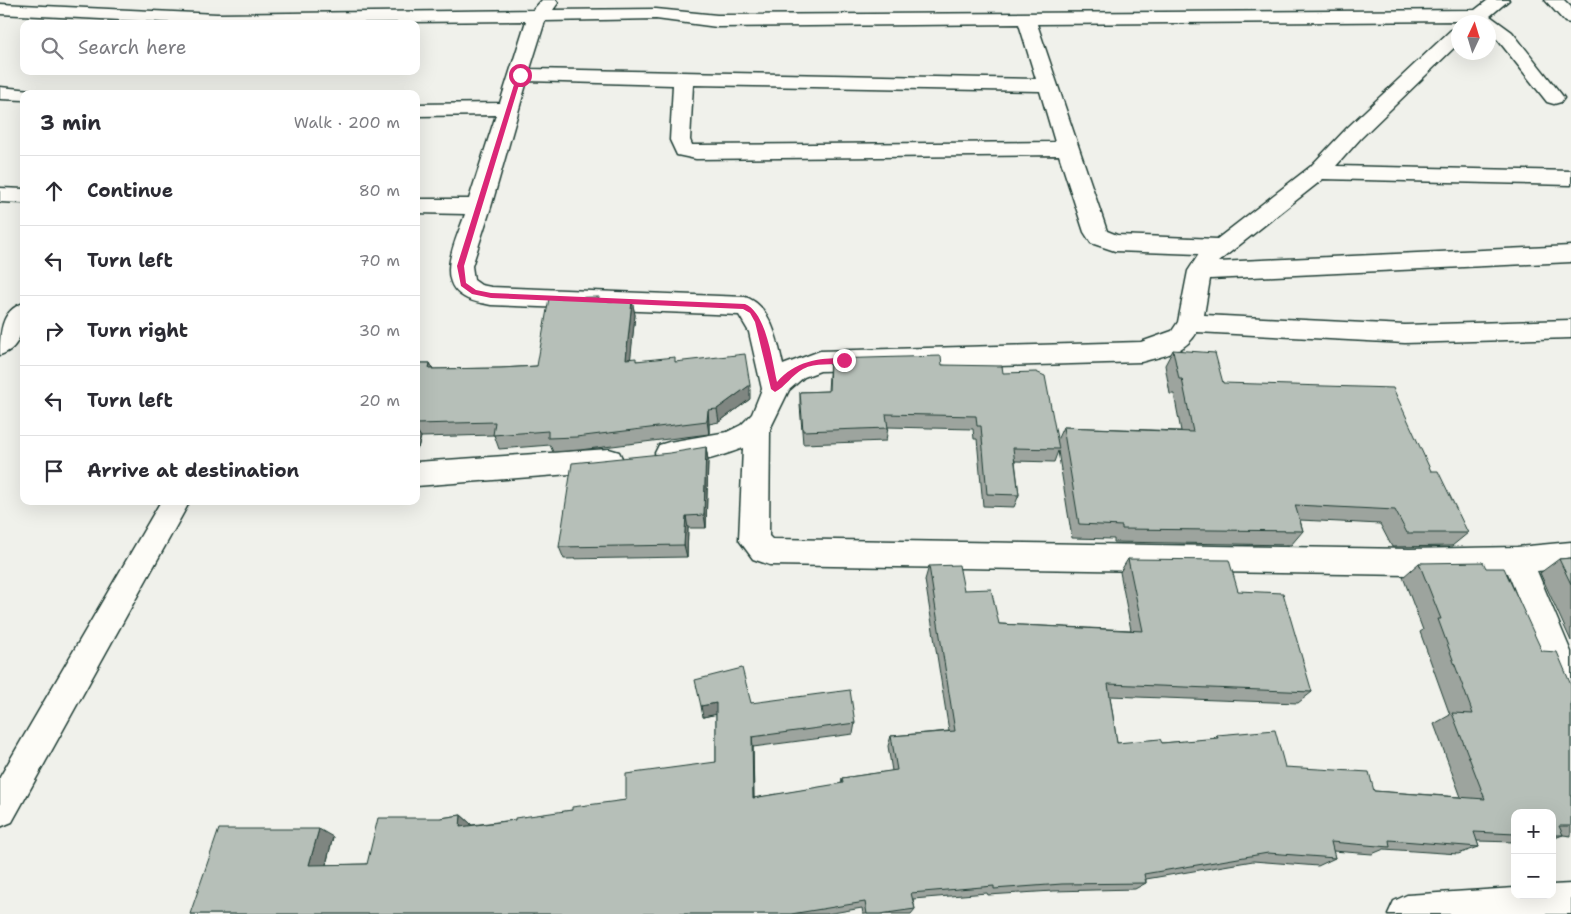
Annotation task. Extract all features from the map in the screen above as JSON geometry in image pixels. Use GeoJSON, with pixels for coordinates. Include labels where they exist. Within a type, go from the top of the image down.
{"type":"FeatureCollection","features":[{"type":"Feature","properties":{"kind":"street"},"geometry":{"type":"LineString","coordinates":[[1340,0],[1353,16]]}},
{"type":"Feature","properties":{"kind":"street"},"geometry":{"type":"LineString","coordinates":[[1479,15],[1500,0]]}},
{"type":"Feature","properties":{"kind":"street"},"geometry":{"type":"LineString","coordinates":[[1554,0],[1571,18]]}},
{"type":"Feature","properties":{"kind":"street"},"geometry":{"type":"LineString","coordinates":[[0,9],[217,19],[544,8],[656,14],[717,21],[1353,16],[1451,18]]}},
{"type":"Feature","properties":{"kind":"street"},"geometry":{"type":"LineString","coordinates":[[544,8],[520,75],[460,266],[463,284],[474,292],[491,296],[745,306],[752,311],[758,322],[775,389]]}},
{"type":"Feature","properties":{"kind":"street"},"geometry":{"type":"LineString","coordinates":[[1026,18],[1094,232],[1099,237],[1115,243],[1219,247]]}},
{"type":"Feature","properties":{"kind":"street"},"geometry":{"type":"LineString","coordinates":[[1496,31],[1505,36],[1554,98]]}},
{"type":"Feature","properties":{"kind":"street"},"geometry":{"type":"LineString","coordinates":[[1451,41],[1354,133],[1318,172],[1219,247],[1210,256],[1200,271],[1190,323],[1181,338],[1161,347],[1141,352],[820,361],[802,366],[787,376],[775,389],[768,409],[757,429],[754,540],[763,550],[770,552],[1410,562],[1517,560],[1571,555]]}},
{"type":"Feature","properties":{"kind":"street"},"geometry":{"type":"LineString","coordinates":[[520,75],[1048,85]]}},
{"type":"Feature","properties":{"kind":"street"},"geometry":{"type":"LineString","coordinates":[[683,79],[680,140],[684,150],[696,152],[1068,148]]}},
{"type":"Feature","properties":{"kind":"street"},"geometry":{"type":"LineString","coordinates":[[0,93],[20,94]]}},
{"type":"Feature","properties":{"kind":"street"},"geometry":{"type":"LineString","coordinates":[[420,110],[509,109]]}},
{"type":"Feature","properties":{"kind":"street"},"geometry":{"type":"LineString","coordinates":[[1318,172],[1571,178]]}},
{"type":"Feature","properties":{"kind":"street"},"geometry":{"type":"LineString","coordinates":[[0,195],[20,196]]}},
{"type":"Feature","properties":{"kind":"street"},"geometry":{"type":"LineString","coordinates":[[420,206],[480,207]]}},
{"type":"Feature","properties":{"kind":"street"},"geometry":{"type":"LineString","coordinates":[[1200,271],[1571,254]]}},
{"type":"Feature","properties":{"kind":"street"},"geometry":{"type":"LineString","coordinates":[[0,346],[20,318]]}},
{"type":"Feature","properties":{"kind":"street"},"geometry":{"type":"LineString","coordinates":[[1190,323],[1404,334],[1571,329]]}},
{"type":"Feature","properties":{"kind":"street"},"geometry":{"type":"LineString","coordinates":[[420,474],[571,464],[636,457],[720,445],[757,429]]}},
{"type":"Feature","properties":{"kind":"street"},"geometry":{"type":"LineString","coordinates":[[0,810],[174,505]]}},
{"type":"Feature","properties":{"kind":"street"},"geometry":{"type":"LineString","coordinates":[[1517,560],[1571,690]]}},
{"type":"Feature","properties":{"kind":"street"},"geometry":{"type":"LineString","coordinates":[[1407,914],[1571,902]]}},
{"type":"Feature","properties":{"kind":"building"},"geometry":{"type":"Polygon","coordinates":[[[599,297],[598,301],[632,301],[626,359],[636,358],[636,361],[675,357],[675,362],[745,354],[750,385],[717,409],[708,410],[707,421],[576,437],[548,438],[548,431],[493,435],[495,422],[420,424],[420,363],[430,363],[429,369],[537,366],[549,298],[599,297]]]}},
{"type":"Feature","properties":{"kind":"building"},"geometry":{"type":"Polygon","coordinates":[[[1173,350],[1215,353],[1223,383],[1393,388],[1431,471],[1438,471],[1468,533],[1407,533],[1395,510],[1295,505],[1303,531],[1122,529],[1122,526],[1079,524],[1063,427],[1193,432],[1182,379],[1179,379],[1173,350]]]}},
{"type":"Feature","properties":{"kind":"building"},"geometry":{"type":"Polygon","coordinates":[[[941,356],[942,365],[1002,366],[1003,373],[1036,372],[1045,376],[1059,449],[1013,448],[1019,495],[987,494],[981,426],[977,426],[976,416],[886,414],[888,428],[803,431],[800,392],[829,391],[830,359],[941,356]]]}},
{"type":"Feature","properties":{"kind":"building"},"geometry":{"type":"Polygon","coordinates":[[[706,447],[704,515],[686,516],[684,545],[559,547],[572,463],[670,453],[706,447]]]}},
{"type":"Feature","properties":{"kind":"building"},"geometry":{"type":"Polygon","coordinates":[[[1571,558],[1571,584],[1559,559],[1571,558]]]}},
{"type":"Feature","properties":{"kind":"building"},"geometry":{"type":"Polygon","coordinates":[[[1128,559],[1229,560],[1238,591],[1283,593],[1312,692],[1108,684],[1117,743],[1160,739],[1162,743],[1218,738],[1217,735],[1275,730],[1285,767],[1369,772],[1374,791],[1485,799],[1452,713],[1473,714],[1438,619],[1441,619],[1419,563],[1483,562],[1486,568],[1504,568],[1542,651],[1557,652],[1571,685],[1571,826],[1559,826],[1563,835],[1556,835],[1556,809],[1511,809],[1511,834],[1474,832],[1479,847],[1389,840],[1390,847],[1331,842],[1335,858],[1268,853],[1144,874],[1146,883],[1062,884],[994,889],[994,886],[911,893],[915,909],[880,914],[867,914],[865,902],[791,914],[190,914],[219,829],[319,829],[309,865],[367,864],[378,818],[441,818],[461,815],[460,827],[515,820],[515,818],[572,810],[572,807],[626,800],[626,774],[716,762],[716,703],[701,706],[695,680],[742,668],[751,703],[850,690],[855,723],[752,737],[753,798],[843,783],[842,778],[897,770],[891,736],[955,731],[929,566],[959,565],[964,590],[991,589],[999,624],[1143,631],[1128,559]]]}},
{"type":"Feature","properties":{"kind":"route"},"geometry":{"type":"LineString","coordinates":[[520,75],[460,266],[463,284],[474,292],[491,296],[745,306],[752,311],[758,322],[775,389],[787,376],[802,366],[820,361],[844,360]]}}]}
